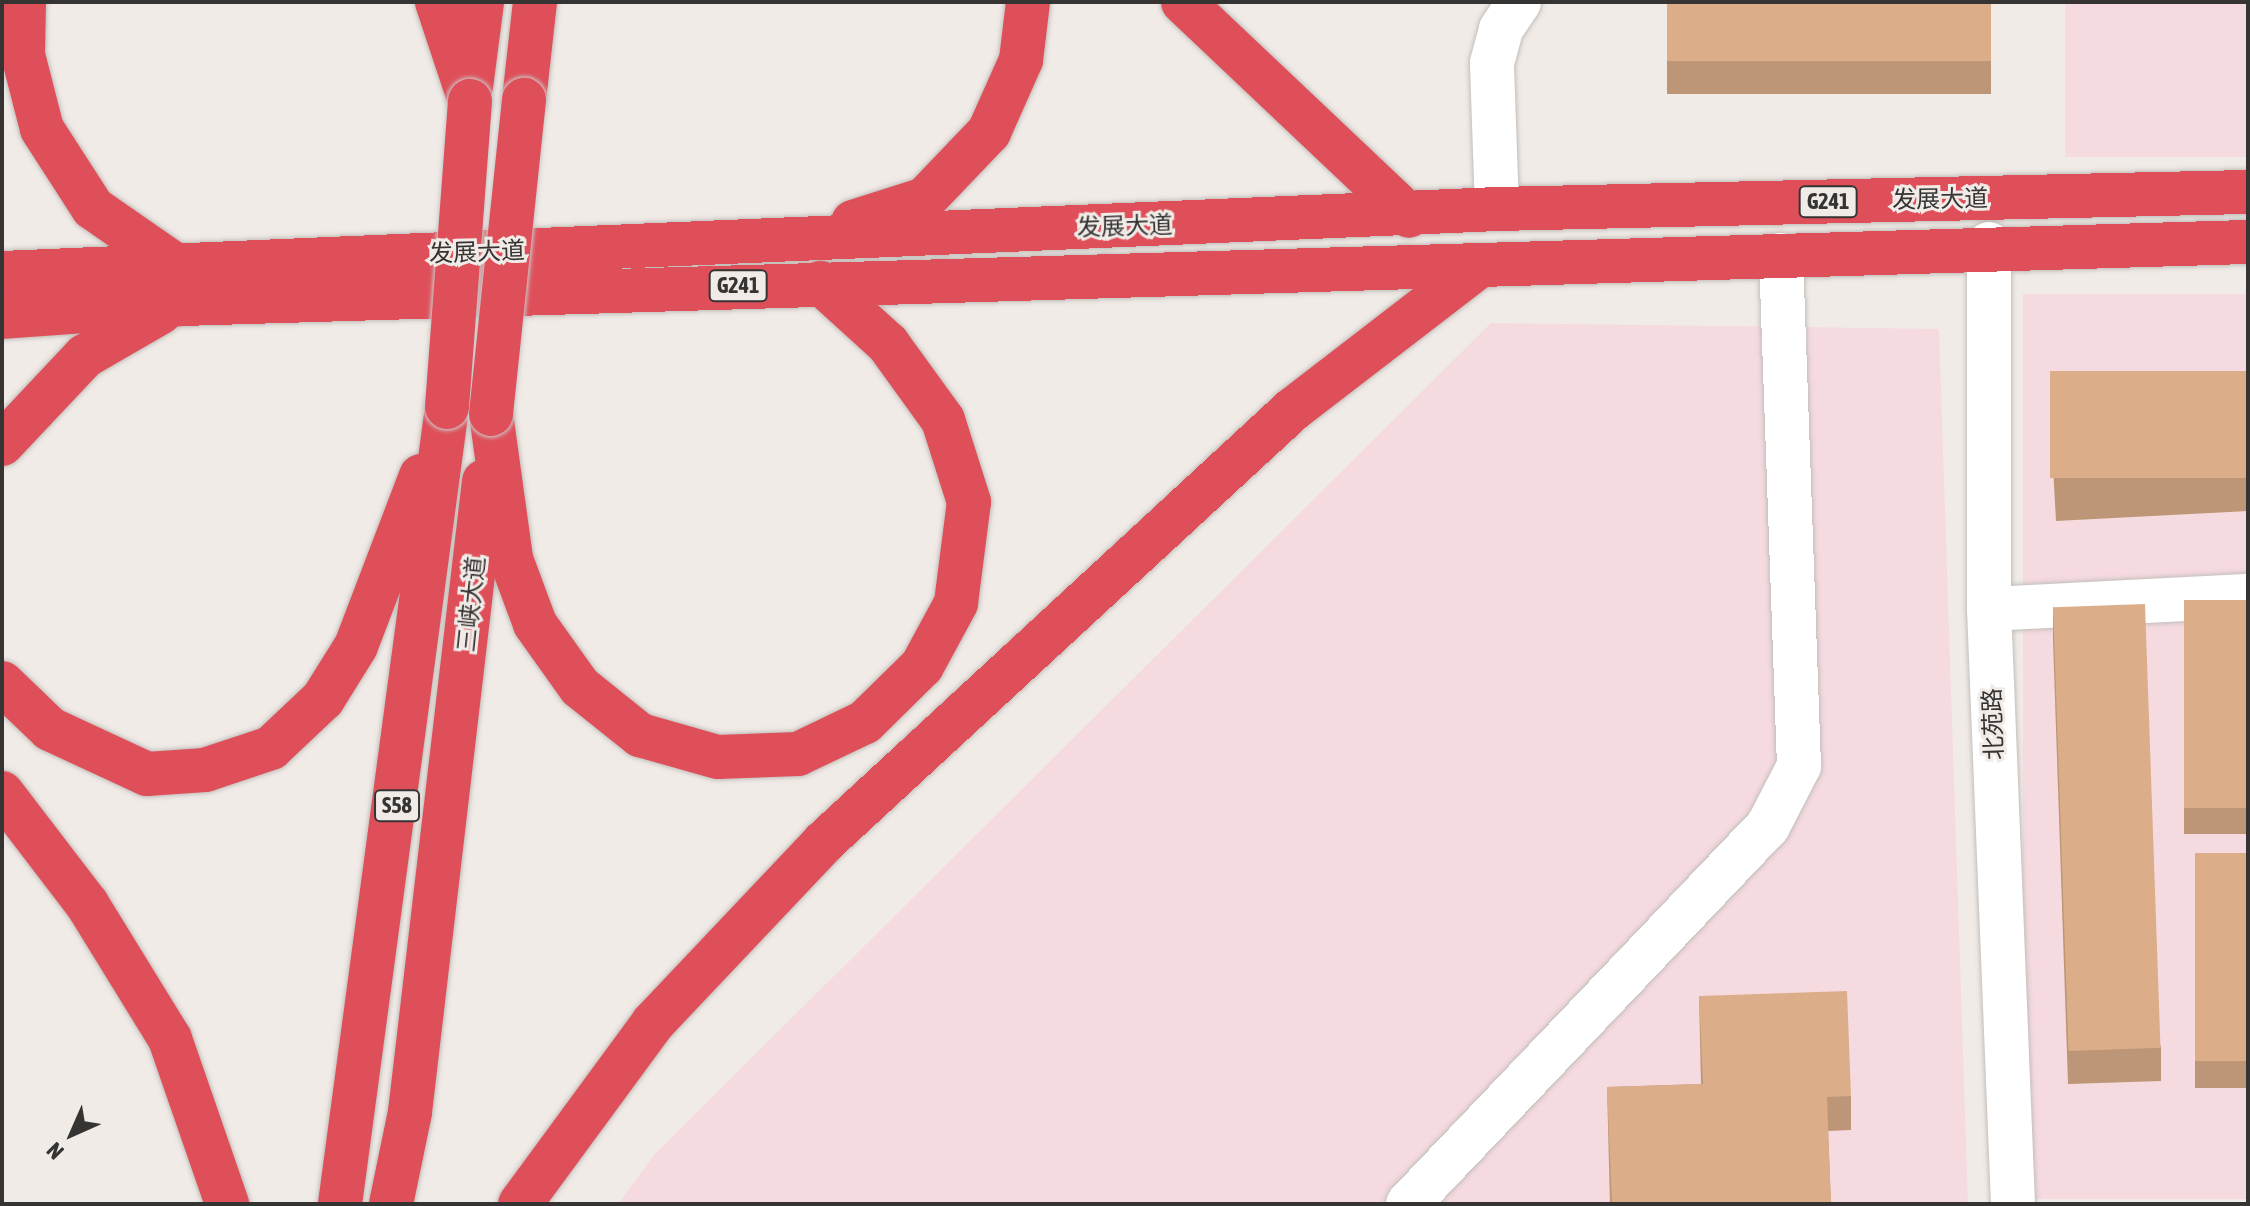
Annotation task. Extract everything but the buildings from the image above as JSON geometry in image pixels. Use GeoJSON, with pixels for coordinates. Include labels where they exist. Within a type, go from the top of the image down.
{"type":"FeatureCollection","features":[{"type":"Feature","properties":{"kind":"highway"},"geometry":{"type":"LineString","coordinates":[[2,444],[85,356],[132,324],[178,284],[93,208],[42,129],[23,55],[24,2]]}},
{"type":"Feature","properties":{"kind":"highway"},"geometry":{"type":"LineString","coordinates":[[437,2],[470,101]]}},
{"type":"Feature","properties":{"kind":"highway","name":"三峡大道"},"geometry":{"type":"LineString","coordinates":[[340,1204],[447,407],[470,101],[482,2]]}},
{"type":"Feature","properties":{"kind":"highway","name":"三峡大道"},"geometry":{"type":"LineString","coordinates":[[391,1204],[410,1112],[445,837],[535,2]]}},
{"type":"Feature","properties":{"kind":"highway"},"geometry":{"type":"LineString","coordinates":[[526,84],[559,2]]}},
{"type":"Feature","properties":{"kind":"highway"},"geometry":{"type":"LineString","coordinates":[[805,238],[925,199],[989,132],[1021,60],[1028,2]]}},
{"type":"Feature","properties":{"kind":"highway"},"geometry":{"type":"LineString","coordinates":[[1183,2],[1409,216]]}},
{"type":"Feature","properties":{"kind":"highway","name":"发展大道"},"geometry":{"type":"LineString","coordinates":[[2,317],[178,284],[805,238],[1409,216],[1497,209],[2248,192]]}},
{"type":"Feature","properties":{"kind":"highway","name":"发展大道"},"geometry":{"type":"LineString","coordinates":[[2,273],[178,284],[821,283],[1474,270],[1989,244],[2248,242]]}},
{"type":"Feature","properties":{"kind":"highway"},"geometry":{"type":"LineString","coordinates":[[520,1204],[653,1023],[824,842],[1292,410],[1474,270]]}},
{"type":"Feature","properties":{"kind":"highway"},"geometry":{"type":"LineString","coordinates":[[491,414],[511,559],[535,624],[580,687],[640,735],[718,757],[798,754],[865,722],[922,666],[956,603],[969,502],[943,420],[888,344],[821,283]]}},
{"type":"Feature","properties":{"kind":"highway"},"geometry":{"type":"LineString","coordinates":[[2,683],[50,729],[147,774],[205,770],[271,748],[323,699],[356,646],[447,407]]}},
{"type":"Feature","properties":{"kind":"highway"},"geometry":{"type":"LineString","coordinates":[[2,793],[87,904],[170,1039],[227,1204]]}},
{"type":"Feature","properties":{"kind":"street"},"geometry":{"type":"LineString","coordinates":[[1497,209],[1492,63],[1501,29],[1519,2]]}},
{"type":"Feature","properties":{"kind":"street","name":"北苑路"},"geometry":{"type":"LineString","coordinates":[[1989,244],[1989,609],[2013,1204]]}},
{"type":"Feature","properties":{"kind":"street"},"geometry":{"type":"LineString","coordinates":[[1408,1204],[1768,826],[1799,766],[1781,255]]}},
{"type":"Feature","properties":{"kind":"street"},"geometry":{"type":"LineString","coordinates":[[1989,609],[2248,596]]}},
{"type":"Feature","properties":{"kind":"shaded area"},"geometry":{"type":"Polygon","coordinates":[[[2065,2],[2248,2],[2248,157],[2065,157],[2065,2]]]}},
{"type":"Feature","properties":{"kind":"shaded area"},"geometry":{"type":"Polygon","coordinates":[[[2023,294],[2248,294],[2248,1199],[2023,1199],[2023,294]]]}},
{"type":"Feature","properties":{"kind":"shaded area"},"geometry":{"type":"Polygon","coordinates":[[[1491,323],[1939,329],[1968,1204],[618,1204],[655,1154],[1491,323]]]}}]}
